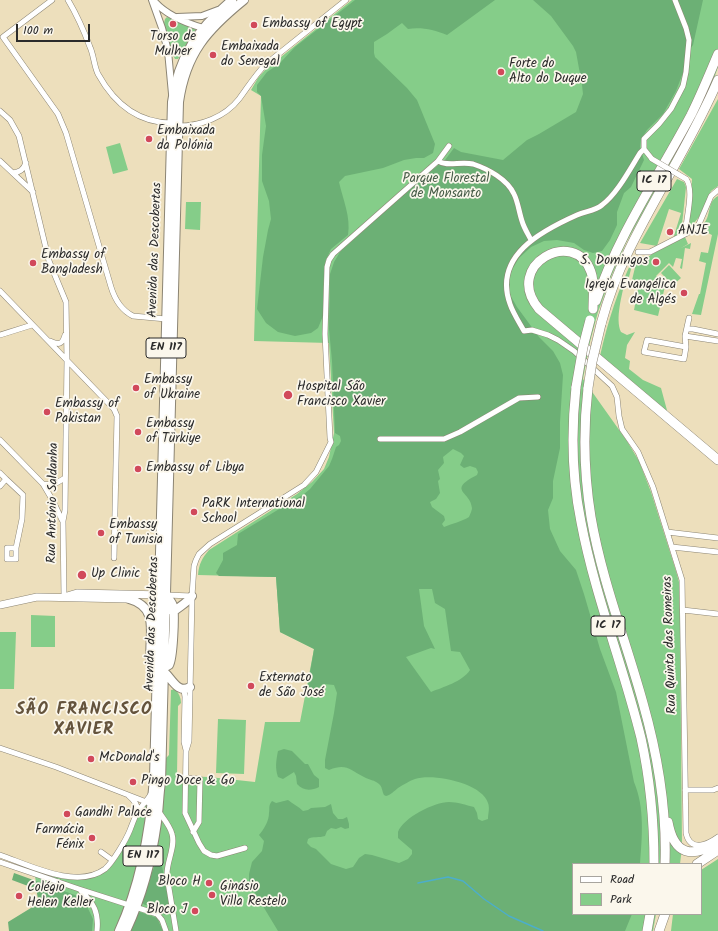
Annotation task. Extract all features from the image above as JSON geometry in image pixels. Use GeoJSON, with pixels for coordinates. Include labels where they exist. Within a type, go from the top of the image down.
{"type":"FeatureCollection","features":[{"type":"Feature","properties":{"kind":"highway","name":"IC 17"},"geometry":{"type":"LineString","coordinates":[[654,863],[654,834],[651,797],[643,747],[592,574],[579,512],[573,448],[576,387],[583,347],[590,320],[604,279],[621,240],[692,114],[718,54]]}},
{"type":"Feature","properties":{"kind":"highway","name":"IC 17"},"geometry":{"type":"LineString","coordinates":[[665,863],[664,818],[660,775],[644,707],[607,583],[592,524],[587,486],[585,424],[588,388],[593,358],[601,324],[613,286],[630,248],[702,116],[718,80]]}},
{"type":"Feature","properties":{"kind":"highway"},"geometry":{"type":"LineString","coordinates":[[593,309],[593,276],[583,259],[568,252],[557,252],[547,255],[536,263],[531,272],[529,286],[531,296],[539,309],[718,460]]}},
{"type":"Feature","properties":{"kind":"highway"},"geometry":{"type":"LineString","coordinates":[[660,775],[669,829],[675,843],[688,852],[694,852],[708,849],[718,842]]}},
{"type":"Feature","properties":{"kind":"highway"},"geometry":{"type":"LineString","coordinates":[[698,863],[718,850]]}},
{"type":"Feature","properties":{"kind":"highway"},"geometry":{"type":"LineString","coordinates":[[647,931],[650,915]]}},
{"type":"Feature","properties":{"kind":"highway"},"geometry":{"type":"LineString","coordinates":[[659,931],[660,915]]}},
{"type":"Feature","properties":{"kind":"highway"},"geometry":{"type":"LineString","coordinates":[[659,931],[665,915]]}},
{"type":"Feature","properties":{"kind":"main road","name":"EN 117"},"geometry":{"type":"LineString","coordinates":[[206,30],[224,6],[232,0]]}},
{"type":"Feature","properties":{"kind":"main road","name":"EN 117"},"geometry":{"type":"LineString","coordinates":[[206,30],[244,0]]}},
{"type":"Feature","properties":{"kind":"main road","name":"Avenida das Descobertas"},"geometry":{"type":"LineString","coordinates":[[126,931],[132,906],[152,848],[152,806],[161,670],[166,319],[175,125],[185,74],[206,30]]}},
{"type":"Feature","properties":{"kind":"main road","name":"Avenida das Descobertas"},"geometry":{"type":"LineString","coordinates":[[152,806],[161,782],[163,698],[159,613],[162,595],[175,125],[172,102],[182,62],[191,44],[206,30]]}},
{"type":"Feature","properties":{"kind":"main road"},"geometry":{"type":"LineString","coordinates":[[64,597],[77,593],[162,595],[172,605],[173,612],[171,660],[169,665],[161,670]]}},
{"type":"Feature","properties":{"kind":"main road"},"geometry":{"type":"LineString","coordinates":[[0,605],[37,596],[129,599],[144,607],[151,622],[150,659],[152,665],[161,670],[180,689],[187,688]]}},
{"type":"Feature","properties":{"kind":"main road"},"geometry":{"type":"LineString","coordinates":[[173,612],[178,607],[188,602],[192,596]]}},
{"type":"Feature","properties":{"kind":"main road"},"geometry":{"type":"LineString","coordinates":[[151,622],[159,613]]}},
{"type":"Feature","properties":{"kind":"main road"},"geometry":{"type":"LineString","coordinates":[[163,698],[167,689],[175,684]]}},
{"type":"Feature","properties":{"kind":"main road","name":"Avenida das Descobertas"},"geometry":{"type":"LineString","coordinates":[[119,931],[132,906]]}},
{"type":"Feature","properties":{"kind":"street"},"geometry":{"type":"LineString","coordinates":[[52,0],[1,37],[58,114],[66,133],[111,287],[118,304],[133,316],[166,319]]}},
{"type":"Feature","properties":{"kind":"street"},"geometry":{"type":"LineString","coordinates":[[68,0],[85,34],[98,73],[114,97],[128,109],[144,118],[159,123],[175,125],[194,125],[202,123],[225,111],[238,100],[256,74],[266,64],[346,0]]}},
{"type":"Feature","properties":{"kind":"street"},"geometry":{"type":"LineString","coordinates":[[153,0],[161,8],[184,22],[206,30]]}},
{"type":"Feature","properties":{"kind":"street"},"geometry":{"type":"LineString","coordinates":[[153,0],[169,55],[172,102]]}},
{"type":"Feature","properties":{"kind":"street"},"geometry":{"type":"LineString","coordinates":[[335,0],[339,6]]}},
{"type":"Feature","properties":{"kind":"street"},"geometry":{"type":"LineString","coordinates":[[675,0],[689,40],[686,72],[683,86],[671,109],[644,139],[644,149],[652,159],[686,179],[688,182],[690,189],[686,227],[687,233]]}},
{"type":"Feature","properties":{"kind":"street"},"geometry":{"type":"LineString","coordinates":[[192,18],[208,15],[224,6]]}},
{"type":"Feature","properties":{"kind":"street"},"geometry":{"type":"LineString","coordinates":[[162,28],[163,18],[167,15],[192,18],[201,21],[206,30]]}},
{"type":"Feature","properties":{"kind":"street","name":"Rua António Saldanha"},"geometry":{"type":"LineString","coordinates":[[0,111],[10,120],[19,136],[34,193],[49,261],[66,302],[66,478],[65,510],[63,521],[64,597]]}},
{"type":"Feature","properties":{"kind":"street"},"geometry":{"type":"LineString","coordinates":[[245,848],[224,855],[211,855],[204,851],[193,832],[185,813],[185,697],[187,688],[194,566],[199,554],[204,549],[300,488],[310,479],[321,464],[331,442],[325,334],[327,267],[329,260],[339,248],[438,161],[449,146]]}},
{"type":"Feature","properties":{"kind":"street"},"geometry":{"type":"LineString","coordinates":[[438,161],[446,164],[456,162],[472,164],[497,176],[509,186],[514,194],[522,222],[532,240],[555,226],[579,214],[595,209],[603,204],[613,194],[644,149]]}},
{"type":"Feature","properties":{"kind":"street"},"geometry":{"type":"LineString","coordinates":[[0,161],[34,193]]}},
{"type":"Feature","properties":{"kind":"street"},"geometry":{"type":"LineString","coordinates":[[13,173],[23,169],[26,163]]}},
{"type":"Feature","properties":{"kind":"street"},"geometry":{"type":"LineString","coordinates":[[638,252],[650,252],[687,233],[699,224],[711,196],[718,190]]}},
{"type":"Feature","properties":{"kind":"street","name":"Rua Quinta das Romeiras"},"geometry":{"type":"LineString","coordinates":[[532,240],[522,248],[509,267],[507,275],[507,293],[510,304],[524,330],[532,330],[558,340],[574,351],[612,386],[616,393],[622,428],[636,449],[644,465],[668,532],[682,580],[686,833],[688,840],[695,845],[708,844],[718,837]]}},
{"type":"Feature","properties":{"kind":"street"},"geometry":{"type":"LineString","coordinates":[[0,291],[114,409],[116,416],[114,558]]}},
{"type":"Feature","properties":{"kind":"street"},"geometry":{"type":"LineString","coordinates":[[686,347],[647,340],[644,352],[684,359],[686,347],[685,336],[689,318]]}},
{"type":"Feature","properties":{"kind":"street"},"geometry":{"type":"LineString","coordinates":[[0,335],[32,325]]}},
{"type":"Feature","properties":{"kind":"street"},"geometry":{"type":"LineString","coordinates":[[687,329],[718,334]]}},
{"type":"Feature","properties":{"kind":"street"},"geometry":{"type":"LineString","coordinates":[[46,338],[57,344],[61,344],[67,330]]}},
{"type":"Feature","properties":{"kind":"street"},"geometry":{"type":"LineString","coordinates":[[685,336],[718,341]]}},
{"type":"Feature","properties":{"kind":"street"},"geometry":{"type":"LineString","coordinates":[[380,440],[444,439],[460,432],[520,398],[538,398]]}},
{"type":"Feature","properties":{"kind":"street"},"geometry":{"type":"LineString","coordinates":[[0,440],[43,484],[54,501],[63,521]]}},
{"type":"Feature","properties":{"kind":"street"},"geometry":{"type":"LineString","coordinates":[[0,472],[23,496],[22,519],[16,548]]}},
{"type":"Feature","properties":{"kind":"street"},"geometry":{"type":"LineString","coordinates":[[43,484],[53,485],[66,478]]}},
{"type":"Feature","properties":{"kind":"street"},"geometry":{"type":"LineString","coordinates":[[0,486],[6,479]]}},
{"type":"Feature","properties":{"kind":"street"},"geometry":{"type":"LineString","coordinates":[[668,532],[718,538]]}},
{"type":"Feature","properties":{"kind":"street"},"geometry":{"type":"LineString","coordinates":[[672,547],[718,552]]}},
{"type":"Feature","properties":{"kind":"street"},"geometry":{"type":"LineString","coordinates":[[162,595],[192,596]]}},
{"type":"Feature","properties":{"kind":"street"},"geometry":{"type":"LineString","coordinates":[[683,610],[718,614]]}},
{"type":"Feature","properties":{"kind":"street"},"geometry":{"type":"LineString","coordinates":[[0,748],[56,767],[126,794],[152,806],[172,834],[173,841],[166,869],[176,931]]}},
{"type":"Feature","properties":{"kind":"street"},"geometry":{"type":"LineString","coordinates":[[186,778],[200,779],[198,822],[193,832]]}},
{"type":"Feature","properties":{"kind":"street"},"geometry":{"type":"LineString","coordinates":[[685,790],[713,790],[718,788]]}},
{"type":"Feature","properties":{"kind":"street"},"geometry":{"type":"LineString","coordinates":[[97,931],[98,922],[96,910],[88,898],[72,885],[72,881],[75,878],[94,874],[105,869],[128,835],[138,808],[136,803],[126,794]]}},
{"type":"Feature","properties":{"kind":"street"},"geometry":{"type":"LineString","coordinates":[[137,814],[145,805],[152,806]]}},
{"type":"Feature","properties":{"kind":"street"},"geometry":{"type":"LineString","coordinates":[[101,852],[112,860]]}},
{"type":"Feature","properties":{"kind":"street"},"geometry":{"type":"LineString","coordinates":[[0,855],[56,875],[79,878]]}},
{"type":"Feature","properties":{"kind":"street"},"geometry":{"type":"LineString","coordinates":[[0,862],[158,914],[166,931]]}},
{"type":"Feature","properties":{"kind":"green space","name":"Parque Florestal de Monsanto"},"geometry":{"type":"Polygon","coordinates":[[[352,0],[718,0],[718,67],[711,87],[626,243],[611,277],[598,312],[590,342],[583,379],[627,441],[639,461],[651,492],[679,582],[682,847],[680,863],[572,863],[572,915],[656,915],[653,931],[44,931],[34,870],[83,878],[108,865],[134,821],[166,775],[166,758],[169,755],[171,690],[175,689],[180,696],[181,701],[178,706],[177,776],[209,777],[255,782],[265,722],[300,722],[314,649],[280,632],[276,577],[198,575],[201,561],[209,550],[297,494],[312,482],[324,469],[329,457],[334,433],[329,343],[254,341],[261,96],[251,90],[258,78],[266,69],[352,0]]]}},
{"type":"Feature","properties":{"kind":"green space"},"geometry":{"type":"Polygon","coordinates":[[[355,0],[495,0],[447,35],[428,29],[408,29],[402,23],[374,42],[375,57],[407,88],[417,100],[435,144],[433,153],[424,158],[404,160],[383,168],[345,176],[339,182],[348,215],[348,235],[331,249],[325,262],[323,316],[318,328],[311,333],[295,336],[278,332],[266,323],[257,309],[263,257],[271,219],[269,201],[262,181],[262,155],[266,126],[261,96],[257,92],[257,85],[267,72],[279,64],[295,47],[355,0]]]}},
{"type":"Feature","properties":{"kind":"green space"},"geometry":{"type":"Polygon","coordinates":[[[533,0],[703,0],[693,45],[685,55],[684,70],[676,91],[663,114],[647,130],[641,139],[640,147],[644,160],[631,187],[624,193],[617,212],[617,225],[610,240],[602,251],[593,253],[584,250],[574,243],[557,240],[544,241],[531,247],[519,258],[510,273],[509,293],[517,307],[539,337],[553,351],[560,363],[563,375],[560,448],[553,481],[553,498],[548,510],[550,529],[560,551],[576,570],[600,649],[616,692],[641,812],[642,833],[640,863],[572,863],[572,915],[632,915],[625,931],[278,931],[249,883],[249,874],[252,862],[262,851],[264,841],[259,835],[267,822],[272,801],[276,803],[288,800],[303,811],[311,808],[325,807],[331,804],[333,813],[338,819],[347,817],[349,828],[331,828],[327,831],[325,836],[310,838],[308,839],[307,843],[316,849],[331,864],[346,869],[353,867],[359,858],[365,854],[399,863],[408,859],[412,854],[412,850],[398,838],[398,832],[406,821],[412,816],[428,808],[449,802],[462,804],[474,807],[478,819],[482,821],[488,819],[489,805],[484,796],[477,790],[456,781],[433,777],[423,777],[404,784],[386,796],[384,795],[381,786],[377,783],[348,768],[340,767],[329,770],[325,768],[325,760],[337,693],[334,685],[324,684],[306,696],[314,649],[280,632],[276,577],[219,576],[216,573],[223,560],[223,553],[237,545],[238,534],[310,489],[329,466],[336,447],[341,441],[340,436],[335,433],[329,329],[330,274],[334,262],[340,252],[417,182],[445,160],[454,148],[461,152],[503,160],[527,140],[576,112],[583,94],[576,52],[551,16],[533,0]],[[453,449],[443,457],[444,463],[438,470],[440,479],[438,481],[440,493],[436,499],[430,502],[432,507],[444,516],[445,520],[442,524],[444,527],[469,517],[472,509],[471,502],[462,491],[462,488],[468,480],[477,475],[478,472],[476,468],[470,466],[464,468],[460,465],[464,456],[453,449]],[[419,589],[424,626],[435,649],[431,648],[406,657],[431,692],[457,681],[470,670],[460,652],[451,651],[445,609],[435,603],[432,589],[419,589]]]}},
{"type":"Feature","properties":{"kind":"green space"},"geometry":{"type":"Polygon","coordinates":[[[167,17],[196,29],[178,59],[175,59],[172,53],[164,23],[167,17]]]}},
{"type":"Feature","properties":{"kind":"green space"},"geometry":{"type":"Polygon","coordinates":[[[718,99],[718,186],[711,191],[699,217],[690,228],[692,179],[679,169],[718,99]]]}},
{"type":"Feature","properties":{"kind":"green space"},"geometry":{"type":"Polygon","coordinates":[[[120,143],[128,170],[113,174],[106,147],[120,143]]]}},
{"type":"Feature","properties":{"kind":"green space"},"geometry":{"type":"Polygon","coordinates":[[[677,179],[684,182],[686,187],[681,234],[673,239],[681,213],[669,209],[657,246],[640,243],[677,179]]]}},
{"type":"Feature","properties":{"kind":"green space"},"geometry":{"type":"Polygon","coordinates":[[[718,196],[718,234],[701,315],[692,314],[700,294],[706,263],[699,261],[701,252],[708,253],[712,235],[702,230],[702,225],[707,218],[712,202],[718,196]]]}},
{"type":"Feature","properties":{"kind":"green space"},"geometry":{"type":"Polygon","coordinates":[[[186,202],[201,202],[200,230],[185,229],[186,202]]]}},
{"type":"Feature","properties":{"kind":"green space"},"geometry":{"type":"Polygon","coordinates":[[[685,237],[688,244],[681,248],[691,243],[690,249],[685,248],[682,269],[680,268],[682,259],[676,258],[673,267],[669,263],[656,276],[666,282],[658,316],[634,310],[639,284],[632,280],[637,259],[647,258],[685,237]]]}},
{"type":"Feature","properties":{"kind":"green space"},"geometry":{"type":"Polygon","coordinates":[[[634,257],[628,281],[625,281],[619,314],[619,327],[621,332],[627,335],[635,332],[627,345],[625,358],[630,361],[629,369],[643,380],[661,388],[668,414],[600,356],[614,305],[634,257]]]}},
{"type":"Feature","properties":{"kind":"green space"},"geometry":{"type":"Polygon","coordinates":[[[669,265],[681,278],[673,285],[661,273],[669,265]]]}},
{"type":"Feature","properties":{"kind":"green space"},"geometry":{"type":"Polygon","coordinates":[[[31,615],[55,616],[55,647],[31,647],[31,615]]]}},
{"type":"Feature","properties":{"kind":"green space"},"geometry":{"type":"Polygon","coordinates":[[[0,632],[16,632],[14,689],[0,689],[0,632]]]}},
{"type":"Feature","properties":{"kind":"green space"},"geometry":{"type":"Polygon","coordinates":[[[218,719],[246,720],[244,774],[216,773],[218,719]]]}},
{"type":"Feature","properties":{"kind":"green space"},"geometry":{"type":"Polygon","coordinates":[[[284,749],[292,751],[305,764],[308,764],[314,775],[319,779],[319,787],[310,790],[302,788],[297,784],[294,772],[283,779],[278,777],[276,764],[278,751],[284,749]]]}},
{"type":"Feature","properties":{"kind":"green space"},"geometry":{"type":"Polygon","coordinates":[[[718,859],[718,931],[671,931],[673,915],[702,915],[702,869],[718,859]]]}},
{"type":"Feature","properties":{"kind":"green space"},"geometry":{"type":"Polygon","coordinates":[[[158,864],[162,866],[170,909],[165,915],[157,911],[153,904],[145,905],[140,901],[145,888],[149,884],[155,865],[158,864]]]}},
{"type":"Feature","properties":{"kind":"green space"},"geometry":{"type":"Polygon","coordinates":[[[14,873],[83,898],[93,919],[92,931],[9,931],[8,922],[39,903],[36,889],[12,880],[14,873]]]}},
{"type":"Feature","properties":{"kind":"green space"},"geometry":{"type":"Polygon","coordinates":[[[140,912],[157,918],[163,931],[131,931],[136,916],[140,912]]]}},
{"type":"Feature","properties":{"kind":"waterway"},"geometry":{"type":"LineString","coordinates":[[418,883],[448,877],[463,881],[484,899],[509,916],[543,931]]}},
{"type":"Feature","properties":{"kind":"place","name":"Torso de Mulher"},"geometry":{"type":"Point","coordinates":[173,24]}},
{"type":"Feature","properties":{"kind":"place","name":"Embassy of Egypt"},"geometry":{"type":"Point","coordinates":[254,25]}},
{"type":"Feature","properties":{"kind":"place","name":"Embaixada do Senegal"},"geometry":{"type":"Point","coordinates":[213,55]}},
{"type":"Feature","properties":{"kind":"place","name":"Forte do Alto do Duque"},"geometry":{"type":"Point","coordinates":[501,72]}},
{"type":"Feature","properties":{"kind":"place","name":"Embaixada da Polónia"},"geometry":{"type":"Point","coordinates":[149,139]}},
{"type":"Feature","properties":{"kind":"place","name":"ANJE"},"geometry":{"type":"Point","coordinates":[670,232]}},
{"type":"Feature","properties":{"kind":"place","name":"S. Domingos"},"geometry":{"type":"Point","coordinates":[656,262]}},
{"type":"Feature","properties":{"kind":"place","name":"Embassy of Bangladesh"},"geometry":{"type":"Point","coordinates":[33,263]}},
{"type":"Feature","properties":{"kind":"place","name":"Igreja Evangélica de Algés"},"geometry":{"type":"Point","coordinates":[684,293]}},
{"type":"Feature","properties":{"kind":"place","name":"Embassy of Ukraine"},"geometry":{"type":"Point","coordinates":[136,388]}},
{"type":"Feature","properties":{"kind":"place","name":"Hospital São Francisco Xavier"},"geometry":{"type":"Point","coordinates":[288,395]}},
{"type":"Feature","properties":{"kind":"place","name":"Embassy of Pakistan"},"geometry":{"type":"Point","coordinates":[47,412]}},
{"type":"Feature","properties":{"kind":"place","name":"Embassy of Türkiye"},"geometry":{"type":"Point","coordinates":[138,432]}},
{"type":"Feature","properties":{"kind":"place","name":"Embassy of Libya"},"geometry":{"type":"Point","coordinates":[138,469]}},
{"type":"Feature","properties":{"kind":"place","name":"PaRK International School"},"geometry":{"type":"Point","coordinates":[194,512]}},
{"type":"Feature","properties":{"kind":"place","name":"Embassy of Tunisia"},"geometry":{"type":"Point","coordinates":[101,533]}},
{"type":"Feature","properties":{"kind":"place","name":"Up Clinic"},"geometry":{"type":"Point","coordinates":[82,575]}},
{"type":"Feature","properties":{"kind":"place","name":"Externato de São José"},"geometry":{"type":"Point","coordinates":[251,686]}},
{"type":"Feature","properties":{"kind":"place","name":"McDonald's"},"geometry":{"type":"Point","coordinates":[91,759]}},
{"type":"Feature","properties":{"kind":"place","name":"Pingo Doce & Go"},"geometry":{"type":"Point","coordinates":[133,782]}},
{"type":"Feature","properties":{"kind":"place","name":"Gandhi Palace"},"geometry":{"type":"Point","coordinates":[67,814]}},
{"type":"Feature","properties":{"kind":"place","name":"Farmácia Fénix"},"geometry":{"type":"Point","coordinates":[92,838]}},
{"type":"Feature","properties":{"kind":"place","name":"Bloco H"},"geometry":{"type":"Point","coordinates":[209,883]}},
{"type":"Feature","properties":{"kind":"place","name":"Ginásio Villa Restelo"},"geometry":{"type":"Point","coordinates":[212,895]}},
{"type":"Feature","properties":{"kind":"place","name":"Colégio Helen Keller"},"geometry":{"type":"Point","coordinates":[19,896]}},
{"type":"Feature","properties":{"kind":"place","name":"Bloco J"},"geometry":{"type":"Point","coordinates":[195,911]}},
{"type":"Feature","properties":{"kind":"district","name":"SÃO FRANCISCO XAVIER"},"geometry":{"type":"Point","coordinates":[84,721]}}]}
